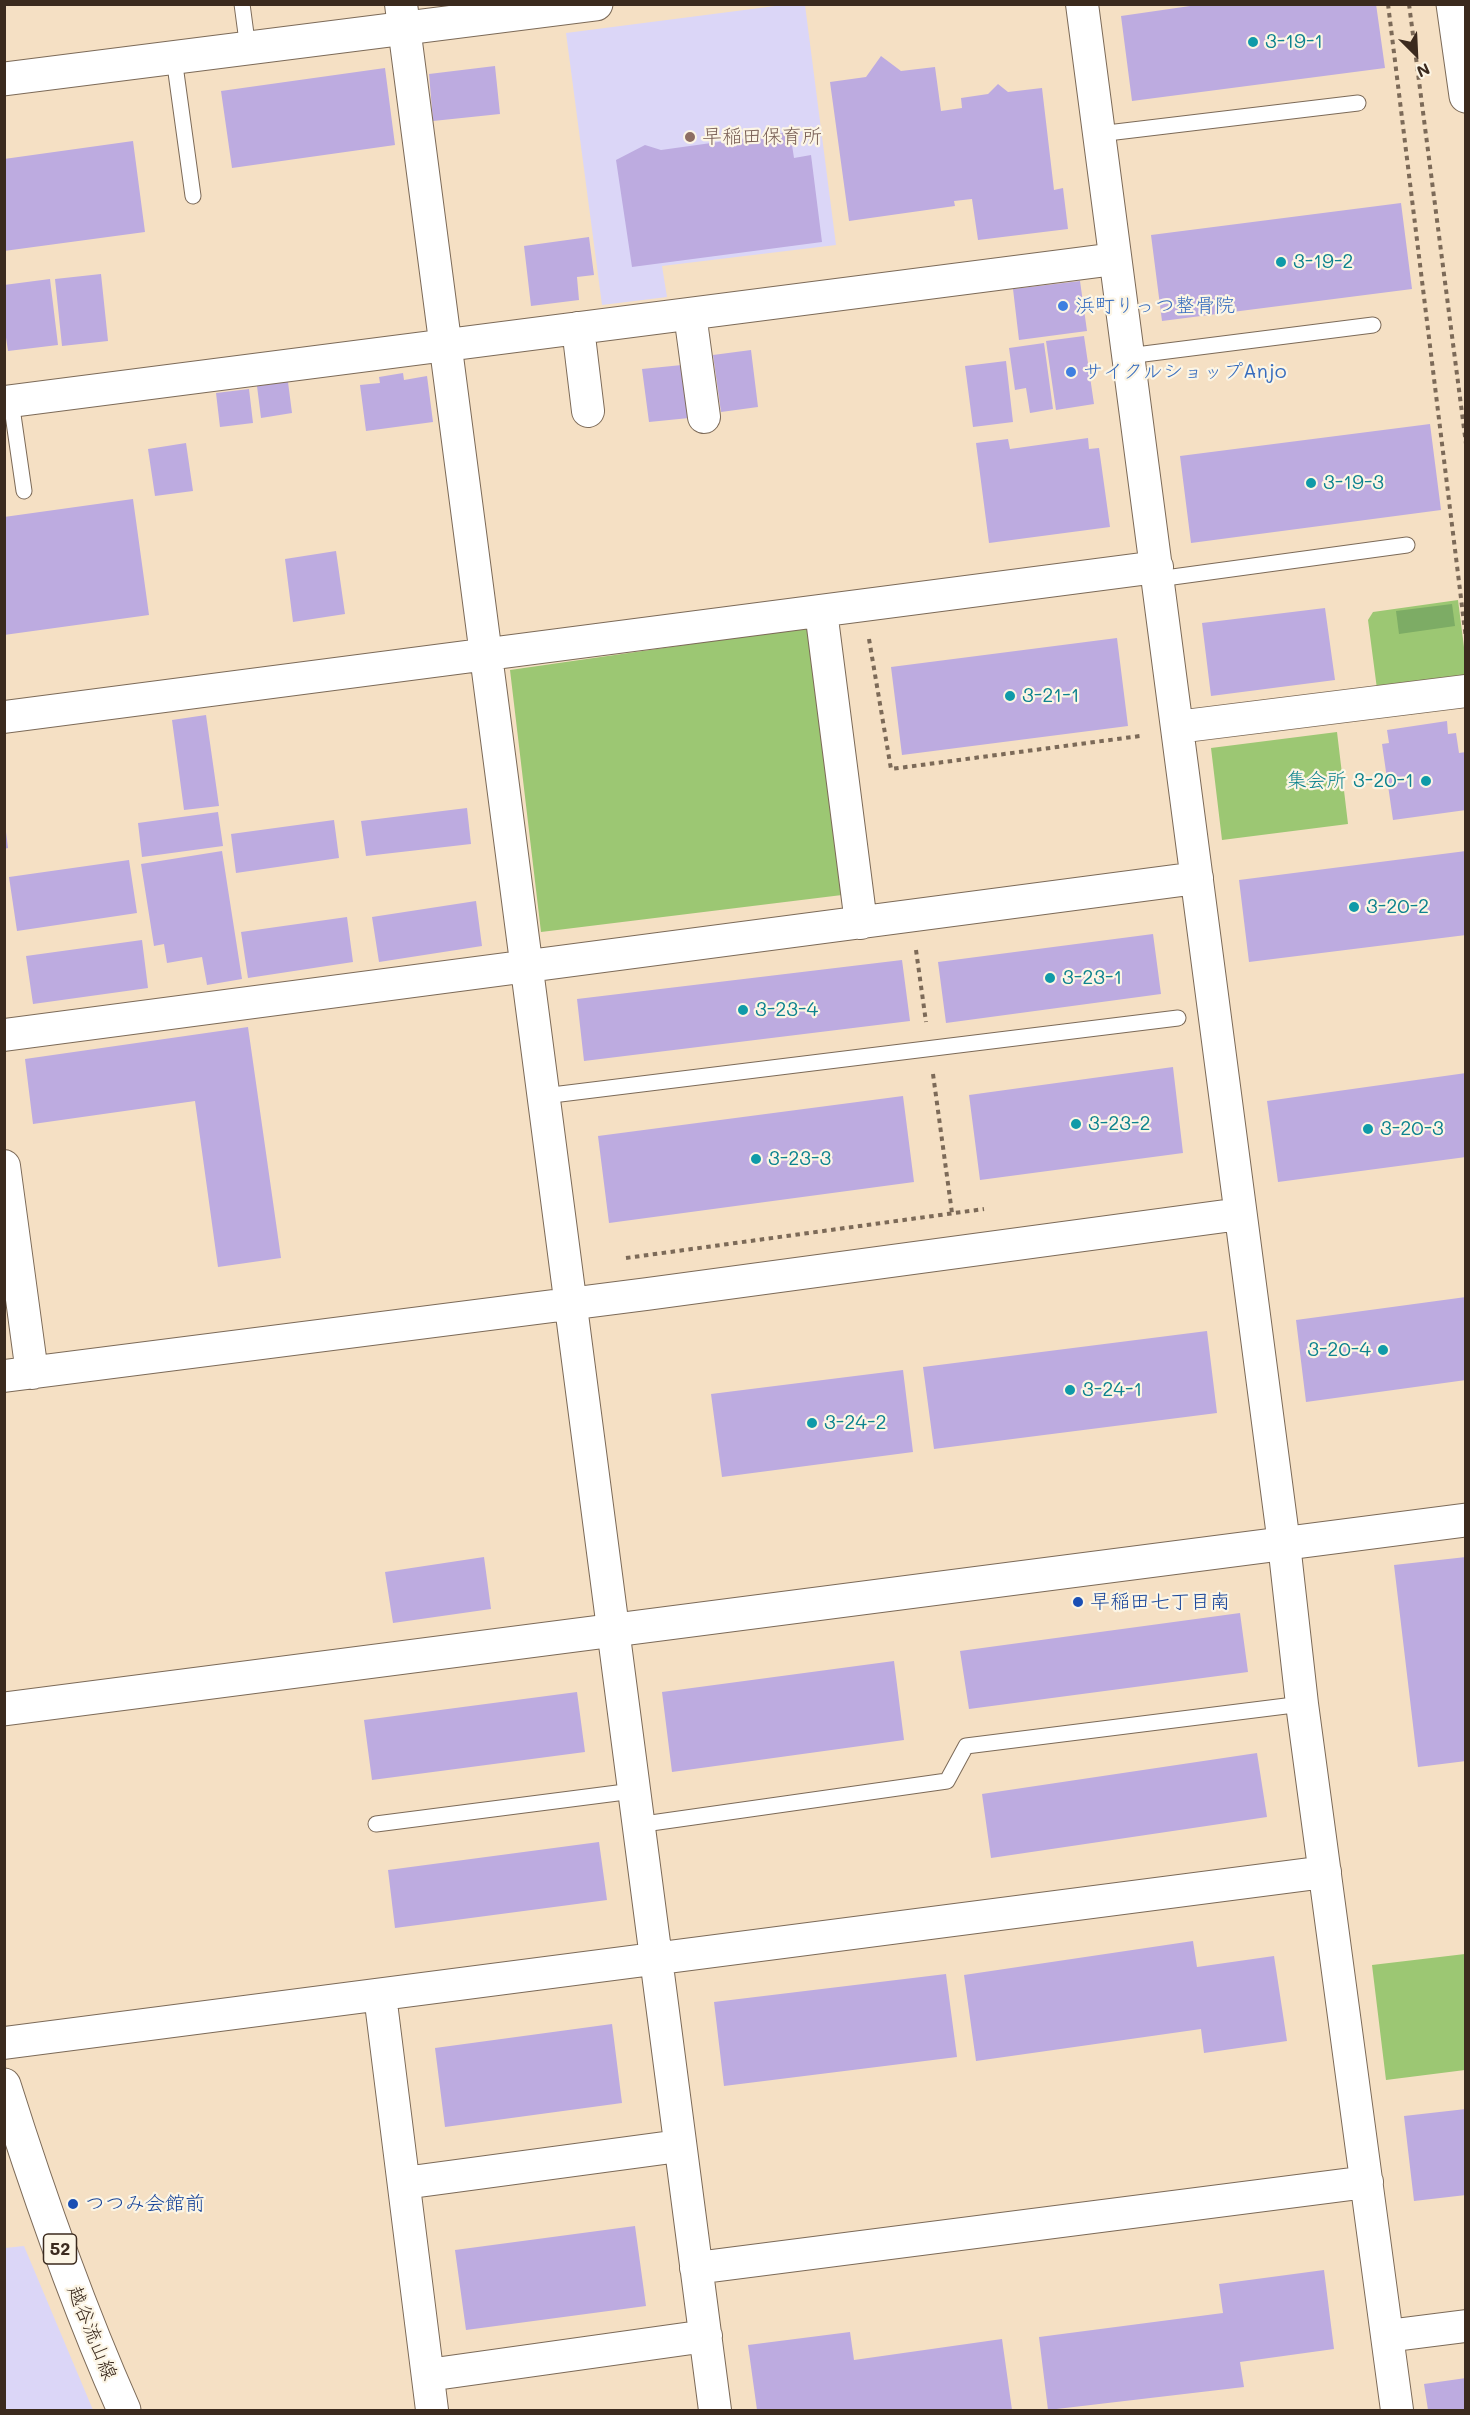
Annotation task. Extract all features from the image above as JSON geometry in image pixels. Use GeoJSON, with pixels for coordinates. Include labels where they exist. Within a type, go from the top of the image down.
{"type":"FeatureCollection","features":[{"type":"Feature","properties":{"kind":"street"},"geometry":{"type":"LineString","coordinates":[[4,79],[248,49],[403,17],[596,4]]}},
{"type":"Feature","properties":{"kind":"street"},"geometry":{"type":"LineString","coordinates":[[1082,4],[1284,1544],[1302,1704],[1396,2410]]}},
{"type":"Feature","properties":{"kind":"street"},"geometry":{"type":"LineString","coordinates":[[1453,4],[1466,96]]}},
{"type":"Feature","properties":{"kind":"street"},"geometry":{"type":"LineString","coordinates":[[403,17],[715,2410]]}},
{"type":"Feature","properties":{"kind":"street"},"geometry":{"type":"LineString","coordinates":[[8,401],[1115,259]]}},
{"type":"Feature","properties":{"kind":"street"},"geometry":{"type":"LineString","coordinates":[[690,314],[704,417]]}},
{"type":"Feature","properties":{"kind":"street"},"geometry":{"type":"LineString","coordinates":[[578,328],[588,411]]}},
{"type":"Feature","properties":{"kind":"street"},"geometry":{"type":"LineString","coordinates":[[4,717],[864,605],[1158,573]]}},
{"type":"Feature","properties":{"kind":"street"},"geometry":{"type":"LineString","coordinates":[[821,611],[861,923]]}},
{"type":"Feature","properties":{"kind":"street"},"geometry":{"type":"LineString","coordinates":[[1177,727],[1466,691]]}},
{"type":"Feature","properties":{"kind":"street"},"geometry":{"type":"LineString","coordinates":[[4,1035],[1197,878]]}},
{"type":"Feature","properties":{"kind":"street"},"geometry":{"type":"LineString","coordinates":[[4,1166],[18,1375],[571,1304],[1240,1214]]}},
{"type":"Feature","properties":{"kind":"street"},"geometry":{"type":"LineString","coordinates":[[4,1709],[1466,1520]]}},
{"type":"Feature","properties":{"kind":"street"},"geometry":{"type":"LineString","coordinates":[[4,2043],[1324,1872]]}},
{"type":"Feature","properties":{"kind":"street"},"geometry":{"type":"LineString","coordinates":[[380,1995],[432,2410]]}},
{"type":"Feature","properties":{"kind":"street","name":"越谷流山線"},"geometry":{"type":"LineString","coordinates":[[4,2085],[39,2194],[97,2349],[124,2410]]}},
{"type":"Feature","properties":{"kind":"street"},"geometry":{"type":"LineString","coordinates":[[404,2183],[679,2146]]}},
{"type":"Feature","properties":{"kind":"street"},"geometry":{"type":"LineString","coordinates":[[696,2268],[1366,2182]]}},
{"type":"Feature","properties":{"kind":"street"},"geometry":{"type":"LineString","coordinates":[[1387,2336],[1466,2326]]}},
{"type":"Feature","properties":{"kind":"street"},"geometry":{"type":"LineString","coordinates":[[428,2375],[705,2336]]}},
{"type":"Feature","properties":{"kind":"lane"},"geometry":{"type":"LineString","coordinates":[[242,4],[248,49]]}},
{"type":"Feature","properties":{"kind":"lane"},"geometry":{"type":"LineString","coordinates":[[174,58],[193,196]]}},
{"type":"Feature","properties":{"kind":"lane"},"geometry":{"type":"LineString","coordinates":[[1099,134],[1358,103]]}},
{"type":"Feature","properties":{"kind":"lane"},"geometry":{"type":"LineString","coordinates":[[1128,356],[1373,325]]}},
{"type":"Feature","properties":{"kind":"lane"},"geometry":{"type":"LineString","coordinates":[[8,401],[24,491]]}},
{"type":"Feature","properties":{"kind":"lane"},"geometry":{"type":"LineString","coordinates":[[1158,573],[1407,545]]}},
{"type":"Feature","properties":{"kind":"lane"},"geometry":{"type":"LineString","coordinates":[[544,1096],[1178,1018]]}},
{"type":"Feature","properties":{"kind":"lane"},"geometry":{"type":"LineString","coordinates":[[637,1825],[947,1781],[966,1746],[1302,1704]]}},
{"type":"Feature","properties":{"kind":"lane"},"geometry":{"type":"LineString","coordinates":[[376,1824],[633,1791]]}},
{"type":"Feature","properties":{"kind":"path"},"geometry":{"type":"LineString","coordinates":[[1388,4],[1466,639]]}},
{"type":"Feature","properties":{"kind":"path"},"geometry":{"type":"LineString","coordinates":[[1409,4],[1466,444]]}},
{"type":"Feature","properties":{"kind":"path"},"geometry":{"type":"LineString","coordinates":[[864,605],[891,769],[1140,736]]}},
{"type":"Feature","properties":{"kind":"shaded area"},"geometry":{"type":"Polygon","coordinates":[[[783,5],[805,5],[836,245],[662,266],[667,297],[602,305],[566,33],[783,5]]]}},
{"type":"Feature","properties":{"kind":"shaded area"},"geometry":{"type":"Polygon","coordinates":[[[24,2246],[93,2410],[5,2410],[5,2248],[24,2246]]]}},
{"type":"Feature","properties":{"kind":"green space"},"geometry":{"type":"Polygon","coordinates":[[[1458,600],[1465,655],[1465,677],[1377,689],[1368,620],[1373,612],[1458,600]]]}},
{"type":"Feature","properties":{"kind":"green space"},"geometry":{"type":"Polygon","coordinates":[[[1452,604],[1455,626],[1399,634],[1396,611],[1452,604]]]}},
{"type":"Feature","properties":{"kind":"green space"},"geometry":{"type":"Polygon","coordinates":[[[810,627],[842,895],[541,932],[510,670],[810,627]]]}},
{"type":"Feature","properties":{"kind":"green space"},"geometry":{"type":"Polygon","coordinates":[[[1337,732],[1348,824],[1222,840],[1211,748],[1337,732]]]}},
{"type":"Feature","properties":{"kind":"green space"},"geometry":{"type":"Polygon","coordinates":[[[1465,1954],[1465,2070],[1386,2080],[1372,1965],[1465,1954]]]}},
{"type":"Feature","properties":{"kind":"building","name":"3-19-1"},"geometry":{"type":"Polygon","coordinates":[[[1204,4],[1376,4],[1385,68],[1132,101],[1121,16],[1204,4]]]}},
{"type":"Feature","properties":{"kind":"building"},"geometry":{"type":"Polygon","coordinates":[[[881,56],[901,71],[935,67],[941,111],[962,108],[961,98],[988,94],[998,84],[1008,92],[1042,88],[1054,190],[1063,188],[1068,229],[978,240],[972,199],[954,201],[955,206],[849,221],[830,82],[866,77],[881,56]]]}},
{"type":"Feature","properties":{"kind":"building"},"geometry":{"type":"Polygon","coordinates":[[[495,66],[500,114],[433,121],[429,74],[495,66]]]}},
{"type":"Feature","properties":{"kind":"building"},"geometry":{"type":"Polygon","coordinates":[[[385,68],[395,145],[232,168],[221,91],[385,68]]]}},
{"type":"Feature","properties":{"kind":"building"},"geometry":{"type":"Polygon","coordinates":[[[790,132],[794,158],[811,155],[822,242],[632,267],[616,160],[645,145],[661,150],[790,132]]]}},
{"type":"Feature","properties":{"kind":"building"},"geometry":{"type":"Polygon","coordinates":[[[133,141],[145,232],[4,251],[4,159],[133,141]]]}},
{"type":"Feature","properties":{"kind":"building","name":"3-19-2"},"geometry":{"type":"Polygon","coordinates":[[[1401,203],[1412,289],[1162,321],[1151,235],[1401,203]]]}},
{"type":"Feature","properties":{"kind":"building"},"geometry":{"type":"Polygon","coordinates":[[[589,237],[594,275],[577,277],[579,300],[531,306],[524,246],[589,237]]]}},
{"type":"Feature","properties":{"kind":"building"},"geometry":{"type":"Polygon","coordinates":[[[101,274],[108,341],[62,346],[55,279],[101,274]]]}},
{"type":"Feature","properties":{"kind":"building"},"geometry":{"type":"Polygon","coordinates":[[[50,279],[58,345],[8,351],[4,324],[4,285],[50,279]]]}},
{"type":"Feature","properties":{"kind":"building"},"geometry":{"type":"Polygon","coordinates":[[[1080,281],[1087,331],[1019,340],[1013,289],[1080,281]]]}},
{"type":"Feature","properties":{"kind":"building"},"geometry":{"type":"Polygon","coordinates":[[[1084,336],[1094,404],[1056,410],[1046,341],[1084,336]]]}},
{"type":"Feature","properties":{"kind":"building"},"geometry":{"type":"Polygon","coordinates":[[[1044,343],[1053,409],[1030,413],[1026,388],[1015,390],[1009,348],[1044,343]]]}},
{"type":"Feature","properties":{"kind":"building"},"geometry":{"type":"Polygon","coordinates":[[[751,350],[758,407],[721,412],[713,355],[751,350]]]}},
{"type":"Feature","properties":{"kind":"building"},"geometry":{"type":"Polygon","coordinates":[[[1006,361],[1013,422],[973,427],[965,366],[1006,361]]]}},
{"type":"Feature","properties":{"kind":"building"},"geometry":{"type":"Polygon","coordinates":[[[682,365],[689,418],[649,422],[642,369],[682,365]]]}},
{"type":"Feature","properties":{"kind":"building"},"geometry":{"type":"Polygon","coordinates":[[[403,373],[404,380],[427,376],[433,422],[366,431],[360,385],[380,383],[379,377],[403,373]]]}},
{"type":"Feature","properties":{"kind":"building"},"geometry":{"type":"Polygon","coordinates":[[[288,382],[292,413],[261,418],[257,386],[288,382]]]}},
{"type":"Feature","properties":{"kind":"building"},"geometry":{"type":"Polygon","coordinates":[[[249,389],[253,423],[220,427],[216,393],[249,389]]]}},
{"type":"Feature","properties":{"kind":"building","name":"3-19-3"},"geometry":{"type":"Polygon","coordinates":[[[1430,424],[1441,510],[1191,543],[1180,456],[1430,424]]]}},
{"type":"Feature","properties":{"kind":"building"},"geometry":{"type":"Polygon","coordinates":[[[1088,438],[1089,449],[1099,448],[1110,527],[989,543],[976,443],[1008,439],[1010,449],[1088,438]]]}},
{"type":"Feature","properties":{"kind":"building"},"geometry":{"type":"Polygon","coordinates":[[[186,443],[193,491],[155,496],[148,449],[186,443]]]}},
{"type":"Feature","properties":{"kind":"building"},"geometry":{"type":"Polygon","coordinates":[[[133,499],[149,615],[4,635],[4,517],[133,499]]]}},
{"type":"Feature","properties":{"kind":"building"},"geometry":{"type":"Polygon","coordinates":[[[336,551],[345,614],[293,622],[285,559],[336,551]]]}},
{"type":"Feature","properties":{"kind":"building"},"geometry":{"type":"Polygon","coordinates":[[[1325,608],[1335,680],[1211,696],[1202,623],[1325,608]]]}},
{"type":"Feature","properties":{"kind":"building","name":"3-21-1"},"geometry":{"type":"Polygon","coordinates":[[[1117,638],[1128,726],[902,755],[891,667],[1117,638]]]}},
{"type":"Feature","properties":{"kind":"building"},"geometry":{"type":"Polygon","coordinates":[[[206,715],[219,806],[184,810],[172,720],[206,715]]]}},
{"type":"Feature","properties":{"kind":"building","name":"集会所 3-20-1"},"geometry":{"type":"Polygon","coordinates":[[[1447,721],[1448,734],[1456,733],[1459,753],[1466,752],[1466,810],[1393,820],[1382,744],[1389,743],[1387,730],[1447,721]]]}},
{"type":"Feature","properties":{"kind":"building"},"geometry":{"type":"Polygon","coordinates":[[[467,808],[471,844],[366,856],[361,821],[467,808]]]}},
{"type":"Feature","properties":{"kind":"building"},"geometry":{"type":"Polygon","coordinates":[[[218,812],[223,846],[142,857],[138,823],[218,812]]]}},
{"type":"Feature","properties":{"kind":"building"},"geometry":{"type":"Polygon","coordinates":[[[334,820],[339,858],[236,873],[231,834],[334,820]]]}},
{"type":"Feature","properties":{"kind":"building"},"geometry":{"type":"Polygon","coordinates":[[[6,832],[8,848],[4,849],[4,833],[6,832]]]}},
{"type":"Feature","properties":{"kind":"building"},"geometry":{"type":"Polygon","coordinates":[[[222,851],[242,979],[207,985],[202,957],[167,963],[164,944],[154,946],[141,864],[222,851]]]}},
{"type":"Feature","properties":{"kind":"building","name":"3-20-2"},"geometry":{"type":"Polygon","coordinates":[[[1466,851],[1466,935],[1249,962],[1239,880],[1466,851]]]}},
{"type":"Feature","properties":{"kind":"building"},"geometry":{"type":"Polygon","coordinates":[[[129,860],[137,913],[17,931],[9,877],[129,860]]]}},
{"type":"Feature","properties":{"kind":"building"},"geometry":{"type":"Polygon","coordinates":[[[476,901],[482,946],[379,962],[372,917],[476,901]]]}},
{"type":"Feature","properties":{"kind":"building"},"geometry":{"type":"Polygon","coordinates":[[[347,917],[353,962],[248,978],[241,932],[347,917]]]}},
{"type":"Feature","properties":{"kind":"building","name":"3-23-1"},"geometry":{"type":"Polygon","coordinates":[[[1153,934],[1161,994],[946,1023],[938,962],[1153,934]]]}},
{"type":"Feature","properties":{"kind":"building"},"geometry":{"type":"Polygon","coordinates":[[[142,940],[148,988],[33,1004],[26,956],[142,940]]]}},
{"type":"Feature","properties":{"kind":"building","name":"3-23-4"},"geometry":{"type":"Polygon","coordinates":[[[902,960],[910,1021],[584,1061],[577,999],[902,960]]]}},
{"type":"Feature","properties":{"kind":"building"},"geometry":{"type":"Polygon","coordinates":[[[248,1027],[281,1258],[218,1267],[195,1101],[33,1124],[25,1059],[248,1027]]]}},
{"type":"Feature","properties":{"kind":"building","name":"3-23-2"},"geometry":{"type":"Polygon","coordinates":[[[1173,1067],[1183,1153],[980,1180],[969,1095],[1173,1067]]]}},
{"type":"Feature","properties":{"kind":"building","name":"3-20-3"},"geometry":{"type":"Polygon","coordinates":[[[1466,1073],[1466,1157],[1278,1182],[1267,1101],[1466,1073]]]}},
{"type":"Feature","properties":{"kind":"building","name":"3-23-3"},"geometry":{"type":"Polygon","coordinates":[[[903,1096],[914,1182],[609,1223],[598,1136],[903,1096]]]}},
{"type":"Feature","properties":{"kind":"building","name":"3-20-4"},"geometry":{"type":"Polygon","coordinates":[[[1466,1297],[1466,1380],[1306,1402],[1296,1320],[1466,1297]]]}},
{"type":"Feature","properties":{"kind":"building","name":"3-24-1"},"geometry":{"type":"Polygon","coordinates":[[[1207,1331],[1217,1413],[934,1449],[923,1367],[1207,1331]]]}},
{"type":"Feature","properties":{"kind":"building","name":"3-24-2"},"geometry":{"type":"Polygon","coordinates":[[[903,1370],[913,1452],[722,1477],[711,1394],[903,1370]]]}},
{"type":"Feature","properties":{"kind":"building"},"geometry":{"type":"Polygon","coordinates":[[[484,1557],[491,1609],[393,1623],[385,1572],[484,1557]]]}},
{"type":"Feature","properties":{"kind":"building"},"geometry":{"type":"Polygon","coordinates":[[[1466,1557],[1466,1761],[1418,1767],[1394,1565],[1466,1557]]]}},
{"type":"Feature","properties":{"kind":"building"},"geometry":{"type":"Polygon","coordinates":[[[1240,1613],[1248,1672],[969,1709],[960,1651],[1240,1613]]]}},
{"type":"Feature","properties":{"kind":"building"},"geometry":{"type":"Polygon","coordinates":[[[894,1661],[904,1740],[672,1772],[662,1692],[894,1661]]]}},
{"type":"Feature","properties":{"kind":"building"},"geometry":{"type":"Polygon","coordinates":[[[577,1692],[585,1752],[372,1780],[364,1720],[577,1692]]]}},
{"type":"Feature","properties":{"kind":"building"},"geometry":{"type":"Polygon","coordinates":[[[1257,1753],[1267,1817],[991,1858],[982,1794],[1257,1753]]]}},
{"type":"Feature","properties":{"kind":"building"},"geometry":{"type":"Polygon","coordinates":[[[599,1842],[607,1900],[395,1928],[388,1870],[599,1842]]]}},
{"type":"Feature","properties":{"kind":"building"},"geometry":{"type":"Polygon","coordinates":[[[1193,1941],[1197,1967],[1274,1956],[1287,2041],[1204,2053],[1201,2029],[976,2061],[964,1975],[1193,1941]]]}},
{"type":"Feature","properties":{"kind":"building"},"geometry":{"type":"Polygon","coordinates":[[[946,1974],[957,2057],[724,2086],[714,2002],[946,1974]]]}},
{"type":"Feature","properties":{"kind":"building"},"geometry":{"type":"Polygon","coordinates":[[[612,2024],[622,2103],[445,2127],[435,2048],[612,2024]]]}},
{"type":"Feature","properties":{"kind":"building"},"geometry":{"type":"Polygon","coordinates":[[[1466,2109],[1466,2195],[1414,2201],[1404,2116],[1466,2109]]]}},
{"type":"Feature","properties":{"kind":"building"},"geometry":{"type":"Polygon","coordinates":[[[635,2226],[646,2306],[466,2330],[455,2250],[635,2226]]]}},
{"type":"Feature","properties":{"kind":"building"},"geometry":{"type":"Polygon","coordinates":[[[1324,2270],[1334,2349],[1240,2362],[1244,2387],[1048,2410],[1039,2337],[1223,2313],[1219,2284],[1324,2270]]]}},
{"type":"Feature","properties":{"kind":"building"},"geometry":{"type":"Polygon","coordinates":[[[850,2332],[854,2360],[1002,2339],[1012,2410],[757,2410],[748,2345],[850,2332]]]}},
{"type":"Feature","properties":{"kind":"building"},"geometry":{"type":"Polygon","coordinates":[[[1466,2378],[1466,2410],[1428,2410],[1424,2384],[1466,2378]]]}},
{"type":"Feature","properties":{"kind":"place","name":"3-19-1"},"geometry":{"type":"Point","coordinates":[1253,42]}},
{"type":"Feature","properties":{"kind":"place","name":"早稲田保育所"},"geometry":{"type":"Point","coordinates":[690,137]}},
{"type":"Feature","properties":{"kind":"place","name":"3-19-2"},"geometry":{"type":"Point","coordinates":[1281,262]}},
{"type":"Feature","properties":{"kind":"place","name":"浜町りっつ整骨院"},"geometry":{"type":"Point","coordinates":[1063,306]}},
{"type":"Feature","properties":{"kind":"place","name":"サイクルショップAnjo"},"geometry":{"type":"Point","coordinates":[1071,372]}},
{"type":"Feature","properties":{"kind":"place","name":"3-19-3"},"geometry":{"type":"Point","coordinates":[1311,483]}},
{"type":"Feature","properties":{"kind":"place","name":"3-21-1"},"geometry":{"type":"Point","coordinates":[1010,696]}},
{"type":"Feature","properties":{"kind":"place","name":"集会所 3-20-1"},"geometry":{"type":"Point","coordinates":[1426,781]}},
{"type":"Feature","properties":{"kind":"place","name":"3-20-2"},"geometry":{"type":"Point","coordinates":[1354,907]}},
{"type":"Feature","properties":{"kind":"place","name":"3-23-1"},"geometry":{"type":"Point","coordinates":[1050,978]}},
{"type":"Feature","properties":{"kind":"place","name":"3-23-4"},"geometry":{"type":"Point","coordinates":[743,1010]}},
{"type":"Feature","properties":{"kind":"place","name":"3-23-2"},"geometry":{"type":"Point","coordinates":[1076,1124]}},
{"type":"Feature","properties":{"kind":"place","name":"3-20-3"},"geometry":{"type":"Point","coordinates":[1368,1129]}},
{"type":"Feature","properties":{"kind":"place","name":"3-23-3"},"geometry":{"type":"Point","coordinates":[756,1159]}},
{"type":"Feature","properties":{"kind":"place","name":"3-20-4"},"geometry":{"type":"Point","coordinates":[1383,1350]}},
{"type":"Feature","properties":{"kind":"place","name":"3-24-1"},"geometry":{"type":"Point","coordinates":[1070,1390]}},
{"type":"Feature","properties":{"kind":"place","name":"3-24-2"},"geometry":{"type":"Point","coordinates":[812,1423]}},
{"type":"Feature","properties":{"kind":"place","name":"早稲田七丁目南"},"geometry":{"type":"Point","coordinates":[1078,1602]}},
{"type":"Feature","properties":{"kind":"place","name":"つつみ会館前"},"geometry":{"type":"Point","coordinates":[73,2204]}}]}
